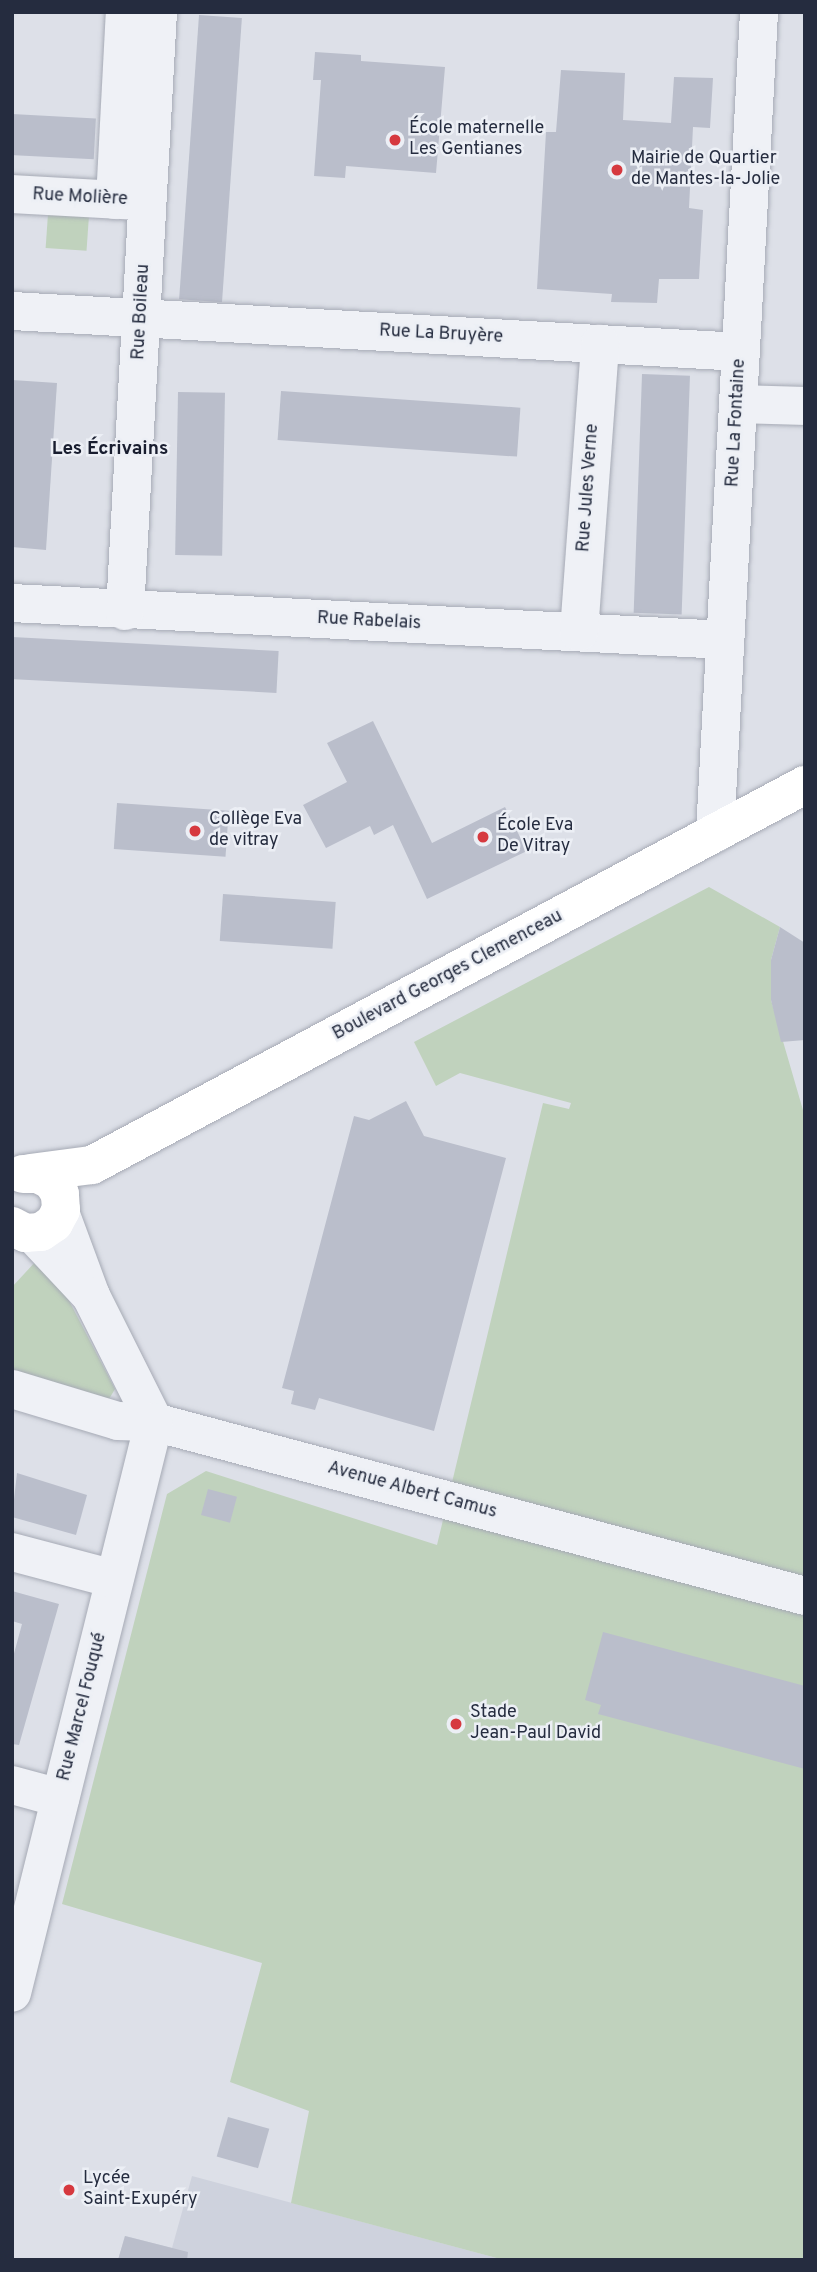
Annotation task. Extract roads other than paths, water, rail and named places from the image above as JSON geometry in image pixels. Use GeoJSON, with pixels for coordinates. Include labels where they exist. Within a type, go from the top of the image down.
{"type":"FeatureCollection","features":[{"type":"Feature","properties":{"kind":"main road","name":"Boulevard Georges Clemenceau"},"geometry":{"type":"LineString","coordinates":[[34,1225],[92,1165],[805,785]]}},
{"type":"Feature","properties":{"kind":"main road","name":"Boulevard Georges Clemenceau"},"geometry":{"type":"LineString","coordinates":[[21,1177],[92,1165]]}},
{"type":"Feature","properties":{"kind":"main road"},"geometry":{"type":"LineString","coordinates":[[21,1177],[45,1177],[57,1187],[34,1225]]}},
{"type":"Feature","properties":{"kind":"street"},"geometry":{"type":"LineString","coordinates":[[125,12],[132,201]]}},
{"type":"Feature","properties":{"kind":"street","name":"Rue Boileau"},"geometry":{"type":"LineString","coordinates":[[125,611],[141,318],[132,201],[158,12]]}},
{"type":"Feature","properties":{"kind":"street","name":"Rue La Fontaine"},"geometry":{"type":"LineString","coordinates":[[715,833],[759,12]]}},
{"type":"Feature","properties":{"kind":"street","name":"Rue Molière"},"geometry":{"type":"LineString","coordinates":[[12,194],[132,201]]}},
{"type":"Feature","properties":{"kind":"street"},"geometry":{"type":"LineString","coordinates":[[12,311],[141,318]]}},
{"type":"Feature","properties":{"kind":"street","name":"Rue La Bruyère"},"geometry":{"type":"LineString","coordinates":[[141,318],[741,352]]}},
{"type":"Feature","properties":{"kind":"street","name":"Rue Jules Verne"},"geometry":{"type":"LineString","coordinates":[[579,632],[600,344]]}},
{"type":"Feature","properties":{"kind":"street"},"geometry":{"type":"LineString","coordinates":[[738,404],[805,407]]}},
{"type":"Feature","properties":{"kind":"street","name":"Rue Rabelais"},"geometry":{"type":"LineString","coordinates":[[12,603],[125,611],[725,640]]}},
{"type":"Feature","properties":{"kind":"street"},"geometry":{"type":"LineString","coordinates":[[34,1225],[91,1296],[154,1422]]}},
{"type":"Feature","properties":{"kind":"street","name":"Avenue Albert Camus"},"geometry":{"type":"LineString","coordinates":[[12,1389],[118,1421],[154,1422],[805,1596]]}},
{"type":"Feature","properties":{"kind":"street","name":"Rue Marcel Fouqué"},"geometry":{"type":"LineString","coordinates":[[12,1993],[154,1422]]}},
{"type":"Feature","properties":{"kind":"street"},"geometry":{"type":"LineString","coordinates":[[12,1552],[114,1579]]}},
{"type":"Feature","properties":{"kind":"street"},"geometry":{"type":"LineString","coordinates":[[12,1785],[60,1798]]}},
{"type":"Feature","properties":{"kind":"place","name":"École maternelle Les Gentianes"},"geometry":{"type":"Point","coordinates":[395,140]}},
{"type":"Feature","properties":{"kind":"place","name":"Mairie de Quartier de Mantes-la-Jolie"},"geometry":{"type":"Point","coordinates":[617,170]}},
{"type":"Feature","properties":{"kind":"place","name":"Collège Eva de vitray"},"geometry":{"type":"Point","coordinates":[195,831]}},
{"type":"Feature","properties":{"kind":"place","name":"École Eva De Vitray"},"geometry":{"type":"Point","coordinates":[483,837]}},
{"type":"Feature","properties":{"kind":"place","name":"Stade Jean-Paul David"},"geometry":{"type":"Point","coordinates":[456,1724]}},
{"type":"Feature","properties":{"kind":"place","name":"Lycée Saint-Exupéry"},"geometry":{"type":"Point","coordinates":[69,2190]}},
{"type":"Feature","properties":{"kind":"district","name":"Les Écrivains"},"geometry":{"type":"Point","coordinates":[110,450]}}]}
